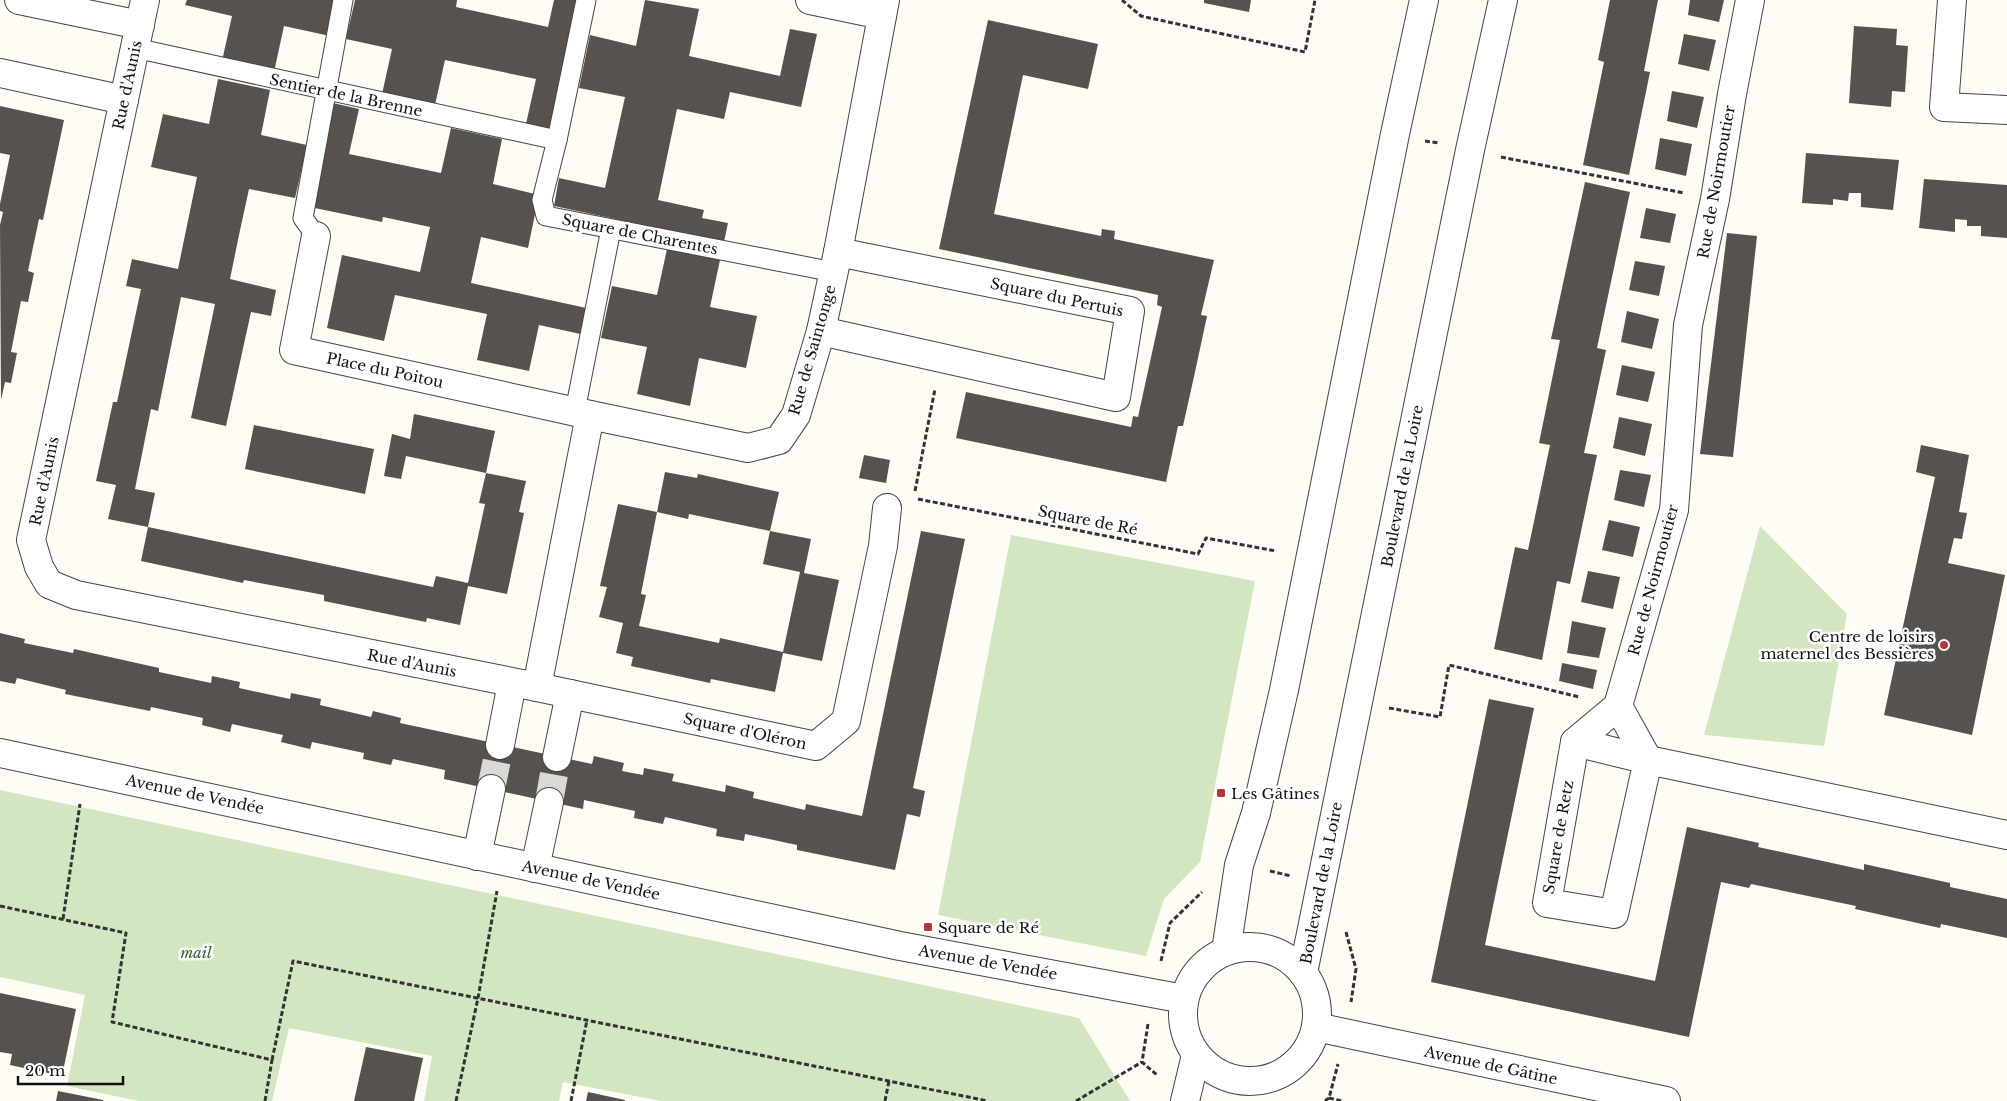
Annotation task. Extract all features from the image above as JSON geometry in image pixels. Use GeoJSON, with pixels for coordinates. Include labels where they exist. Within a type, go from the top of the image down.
{"type":"FeatureCollection","features":[{"type":"Feature","properties":{"kind":"street"},"geometry":{"type":"LineString","coordinates":[[19,0],[140,24]]}},
{"type":"Feature","properties":{"kind":"street"},"geometry":{"type":"LineString","coordinates":[[810,0],[884,7]]}},
{"type":"Feature","properties":{"kind":"street"},"geometry":{"type":"LineString","coordinates":[[1226,952],[1240,865],[1256,813],[1284,690],[1395,134],[1424,0]]}},
{"type":"Feature","properties":{"kind":"street","name":"Boulevard de la Loire"},"geometry":{"type":"LineString","coordinates":[[1303,973],[1470,150],[1503,0]]}},
{"type":"Feature","properties":{"kind":"street","name":"Rue de Noirmoutier"},"geometry":{"type":"LineString","coordinates":[[1618,706],[1674,510],[1688,325],[1715,199],[1750,0]]}},
{"type":"Feature","properties":{"kind":"street"},"geometry":{"type":"LineString","coordinates":[[1952,0],[1944,107],[2007,110]]}},
{"type":"Feature","properties":{"kind":"street","name":"Rue de Saintonge"},"geometry":{"type":"LineString","coordinates":[[582,413],[748,448],[778,440],[796,415],[821,331],[836,262],[884,7]]}},
{"type":"Feature","properties":{"kind":"street","name":"Rue d'Aunis"},"geometry":{"type":"LineString","coordinates":[[140,24],[32,540],[38,566],[50,584],[76,595],[524,685]]}},
{"type":"Feature","properties":{"kind":"street"},"geometry":{"type":"LineString","coordinates":[[0,73],[124,100]]}},
{"type":"Feature","properties":{"kind":"street","name":"Place du Poitou"},"geometry":{"type":"LineString","coordinates":[[316,236],[294,350],[582,413]]}},
{"type":"Feature","properties":{"kind":"street","name":"Square du Pertuis"},"geometry":{"type":"LineString","coordinates":[[821,331],[941,360],[1116,397],[1130,312],[836,262]]}},
{"type":"Feature","properties":{"kind":"street"},"geometry":{"type":"LineString","coordinates":[[500,744],[524,685],[582,413]]}},
{"type":"Feature","properties":{"kind":"street","name":"Square d'Oléron"},"geometry":{"type":"LineString","coordinates":[[524,685],[816,746],[846,720],[883,546],[887,508]]}},
{"type":"Feature","properties":{"kind":"street"},"geometry":{"type":"LineString","coordinates":[[557,756],[570,694]]}},
{"type":"Feature","properties":{"kind":"street"},"geometry":{"type":"LineString","coordinates":[[1575,742],[1618,706],[1648,760]]}},
{"type":"Feature","properties":{"kind":"street"},"geometry":{"type":"LineString","coordinates":[[1575,742],[1648,760],[2007,835]]}},
{"type":"Feature","properties":{"kind":"street","name":"Square de Retz"},"geometry":{"type":"LineString","coordinates":[[1575,742],[1547,902],[1614,914],[1648,760]]}},
{"type":"Feature","properties":{"kind":"street","name":"Avenue de Vendée"},"geometry":{"type":"LineString","coordinates":[[0,753],[900,946],[1184,999]]}},
{"type":"Feature","properties":{"kind":"street"},"geometry":{"type":"LineString","coordinates":[[490,858],[491,789]]}},
{"type":"Feature","properties":{"kind":"street"},"geometry":{"type":"LineString","coordinates":[[535,868],[549,802]]}},
{"type":"Feature","properties":{"kind":"street"},"geometry":{"type":"LineString","coordinates":[[1244,947],[1263,949],[1280,954],[1303,973],[1310,983],[1316,1005],[1316,1028],[1307,1048],[1293,1066],[1270,1089],[1252,1081],[1231,1079],[1212,1070],[1196,1055],[1187,1038],[1182,1019],[1184,999],[1193,979],[1207,962],[1226,952],[1244,947]]}},
{"type":"Feature","properties":{"kind":"street","name":"Avenue de Gâtine"},"geometry":{"type":"LineString","coordinates":[[1316,1028],[1666,1101]]}},
{"type":"Feature","properties":{"kind":"street"},"geometry":{"type":"LineString","coordinates":[[1185,1101],[1196,1055]]}},
{"type":"Feature","properties":{"kind":"lane"},"geometry":{"type":"LineString","coordinates":[[316,236],[303,218],[343,0]]}},
{"type":"Feature","properties":{"kind":"lane","name":"Square de Charentes"},"geometry":{"type":"LineString","coordinates":[[586,0],[558,140],[542,200],[546,216],[611,229],[836,262]]}},
{"type":"Feature","properties":{"kind":"lane","name":"Sentier de la Brenne"},"geometry":{"type":"LineString","coordinates":[[140,24],[326,91],[558,140]]}},
{"type":"Feature","properties":{"kind":"lane"},"geometry":{"type":"LineString","coordinates":[[582,413],[611,229]]}},
{"type":"Feature","properties":{"kind":"path"},"geometry":{"type":"LineString","coordinates":[[1122,0],[1141,16],[1305,52],[1315,0]]}},
{"type":"Feature","properties":{"kind":"path"},"geometry":{"type":"LineString","coordinates":[[1395,134],[1715,199]]}},
{"type":"Feature","properties":{"kind":"path","name":"Square de Ré"},"geometry":{"type":"LineString","coordinates":[[941,360],[914,498],[1198,554],[1206,538],[1276,551]]}},
{"type":"Feature","properties":{"kind":"path"},"geometry":{"type":"LineString","coordinates":[[1385,708],[1440,717],[1449,665],[1618,706]]}},
{"type":"Feature","properties":{"kind":"path"},"geometry":{"type":"LineString","coordinates":[[63,919],[85,770]]}},
{"type":"Feature","properties":{"kind":"path"},"geometry":{"type":"LineString","coordinates":[[456,1101],[478,998],[490,858]]}},
{"type":"Feature","properties":{"kind":"path"},"geometry":{"type":"LineString","coordinates":[[1240,865],[1322,883]]}},
{"type":"Feature","properties":{"kind":"path"},"geometry":{"type":"LineString","coordinates":[[0,906],[126,932],[112,1022],[272,1060]]}},
{"type":"Feature","properties":{"kind":"path"},"geometry":{"type":"LineString","coordinates":[[265,1101],[293,961],[988,1101]]}},
{"type":"Feature","properties":{"kind":"path"},"geometry":{"type":"LineString","coordinates":[[571,1101],[587,1020]]}},
{"type":"Feature","properties":{"kind":"path"},"geometry":{"type":"LineString","coordinates":[[1325,1101],[1329,1098],[1339,1058]]}},
{"type":"Feature","properties":{"kind":"path"},"geometry":{"type":"LineString","coordinates":[[1076,1101],[1142,1062]]}},
{"type":"Feature","properties":{"kind":"path"},"geometry":{"type":"LineString","coordinates":[[885,1101],[889,1081]]}},
{"type":"Feature","properties":{"kind":"path"},"geometry":{"type":"LineString","coordinates":[[1329,1098],[1342,1101]]}},
{"type":"Feature","properties":{"kind":"green space"},"geometry":{"type":"Polygon","coordinates":[[[1760,526],[1847,614],[1824,746],[1704,735],[1760,526]]]}},
{"type":"Feature","properties":{"kind":"green space"},"geometry":{"type":"Polygon","coordinates":[[[1011,535],[1255,581],[1200,862],[1164,899],[1146,956],[938,915],[1011,535]]]}},
{"type":"Feature","properties":{"kind":"green space","name":"mail"},"geometry":{"type":"Polygon","coordinates":[[[0,790],[1079,1018],[1130,1101],[661,1101],[563,1082],[559,1101],[424,1101],[432,1056],[289,1028],[272,1101],[139,1101],[67,1086],[85,995],[0,977],[0,790]]]}},
{"type":"Feature","properties":{"kind":"building"},"geometry":{"type":"Polygon","coordinates":[[[187,0],[338,0],[330,36],[284,26],[274,72],[222,61],[232,16],[185,5],[187,0]]]}},
{"type":"Feature","properties":{"kind":"building"},"geometry":{"type":"Polygon","coordinates":[[[355,0],[457,0],[456,7],[548,27],[554,0],[581,0],[553,130],[526,124],[536,79],[445,60],[435,105],[382,94],[392,49],[346,39],[355,0]]]}},
{"type":"Feature","properties":{"kind":"building"},"geometry":{"type":"Polygon","coordinates":[[[645,0],[699,9],[689,56],[780,76],[790,29],[817,34],[801,107],[730,92],[724,119],[677,109],[658,200],[704,210],[702,218],[728,223],[724,242],[554,206],[559,178],[605,188],[625,97],[579,88],[590,35],[636,46],[645,0]]]}},
{"type":"Feature","properties":{"kind":"building"},"geometry":{"type":"Polygon","coordinates":[[[1204,0],[1251,0],[1249,12],[1204,3],[1204,0]]]}},
{"type":"Feature","properties":{"kind":"building"},"geometry":{"type":"Polygon","coordinates":[[[1610,0],[1658,0],[1644,71],[1650,72],[1629,175],[1583,165],[1604,62],[1598,60],[1610,0]]]}},
{"type":"Feature","properties":{"kind":"building"},"geometry":{"type":"Polygon","coordinates":[[[1690,0],[1724,0],[1719,22],[1688,15],[1690,0]]]}},
{"type":"Feature","properties":{"kind":"building"},"geometry":{"type":"Polygon","coordinates":[[[988,20],[1098,44],[1088,89],[1023,75],[994,214],[1101,236],[1102,229],[1115,231],[1114,239],[1214,260],[1201,315],[1207,316],[1195,372],[1183,426],[1178,426],[1166,482],[956,438],[966,392],[1131,427],[1133,416],[1138,417],[1162,307],[1157,305],[1158,295],[939,249],[988,20]]]}},
{"type":"Feature","properties":{"kind":"building"},"geometry":{"type":"Polygon","coordinates":[[[1854,26],[1897,29],[1896,45],[1908,46],[1905,92],[1892,91],[1891,107],[1849,103],[1854,26]]]}},
{"type":"Feature","properties":{"kind":"building"},"geometry":{"type":"Polygon","coordinates":[[[1684,34],[1716,40],[1709,71],[1678,64],[1684,34]]]}},
{"type":"Feature","properties":{"kind":"building"},"geometry":{"type":"Polygon","coordinates":[[[218,79],[270,90],[261,135],[307,145],[295,198],[249,189],[239,235],[230,279],[276,290],[271,316],[251,312],[226,426],[191,418],[215,304],[181,297],[158,411],[151,409],[135,489],[155,493],[148,527],[108,519],[116,485],[96,481],[113,402],[117,402],[141,289],[126,286],[132,259],[178,269],[197,177],[151,167],[163,114],[209,124],[218,79]]]}},
{"type":"Feature","properties":{"kind":"building"},"geometry":{"type":"Polygon","coordinates":[[[1672,91],[1704,97],[1697,128],[1667,121],[1672,91]]]}},
{"type":"Feature","properties":{"kind":"building"},"geometry":{"type":"Polygon","coordinates":[[[333,103],[359,109],[349,154],[441,173],[451,128],[502,139],[493,184],[539,195],[528,248],[481,237],[471,283],[591,309],[585,335],[539,325],[529,371],[477,360],[487,314],[395,295],[384,341],[327,328],[342,255],[420,272],[430,227],[383,217],[382,222],[310,207],[333,103]]]}},
{"type":"Feature","properties":{"kind":"building"},"geometry":{"type":"Polygon","coordinates":[[[0,106],[64,120],[43,220],[39,219],[28,271],[34,273],[28,302],[21,301],[11,352],[17,353],[11,383],[5,382],[1,400],[0,225],[3,212],[0,211],[0,204],[10,155],[0,153],[0,106]]]}},
{"type":"Feature","properties":{"kind":"building"},"geometry":{"type":"Polygon","coordinates":[[[1660,138],[1692,144],[1686,176],[1655,169],[1660,138]]]}},
{"type":"Feature","properties":{"kind":"building"},"geometry":{"type":"Polygon","coordinates":[[[1806,153],[1899,160],[1893,210],[1861,207],[1861,193],[1849,193],[1848,201],[1833,199],[1833,205],[1802,203],[1806,153]]]}},
{"type":"Feature","properties":{"kind":"building"},"geometry":{"type":"Polygon","coordinates":[[[1924,179],[2007,185],[2007,238],[1981,236],[1981,226],[1967,226],[1967,220],[1955,219],[1955,232],[1919,228],[1924,179]]]}},
{"type":"Feature","properties":{"kind":"building"},"geometry":{"type":"Polygon","coordinates":[[[1585,182],[1630,192],[1597,348],[1606,350],[1584,453],[1597,455],[1570,584],[1557,581],[1542,660],[1494,649],[1515,547],[1528,550],[1550,445],[1539,443],[1560,340],[1551,339],[1585,182]]]}},
{"type":"Feature","properties":{"kind":"building"},"geometry":{"type":"Polygon","coordinates":[[[1646,208],[1676,214],[1670,243],[1640,238],[1646,208]]]}},
{"type":"Feature","properties":{"kind":"building"},"geometry":{"type":"Polygon","coordinates":[[[1727,233],[1757,236],[1733,457],[1700,454],[1727,233]]]}},
{"type":"Feature","properties":{"kind":"building"},"geometry":{"type":"Polygon","coordinates":[[[667,249],[720,260],[710,307],[757,316],[746,368],[699,358],[690,406],[637,394],[647,347],[601,338],[612,286],[657,295],[667,249]]]}},
{"type":"Feature","properties":{"kind":"building"},"geometry":{"type":"Polygon","coordinates":[[[1635,261],[1665,266],[1659,296],[1629,290],[1635,261]]]}},
{"type":"Feature","properties":{"kind":"building"},"geometry":{"type":"Polygon","coordinates":[[[1627,311],[1659,319],[1652,349],[1621,342],[1627,311]]]}},
{"type":"Feature","properties":{"kind":"building"},"geometry":{"type":"Polygon","coordinates":[[[1622,365],[1655,372],[1648,402],[1616,395],[1622,365]]]}},
{"type":"Feature","properties":{"kind":"building"},"geometry":{"type":"Polygon","coordinates":[[[414,414],[495,431],[486,473],[406,456],[401,479],[384,476],[392,434],[410,439],[414,414]]]}},
{"type":"Feature","properties":{"kind":"building"},"geometry":{"type":"Polygon","coordinates":[[[1619,417],[1652,424],[1645,456],[1613,448],[1619,417]]]}},
{"type":"Feature","properties":{"kind":"building"},"geometry":{"type":"Polygon","coordinates":[[[254,425],[374,449],[365,494],[245,469],[254,425]]]}},
{"type":"Feature","properties":{"kind":"building","name":"Centre de loisirs maternel des Bessières"},"geometry":{"type":"Polygon","coordinates":[[[1921,445],[1969,455],[1959,512],[1967,513],[1962,539],[1954,538],[1948,563],[2005,575],[1972,735],[1884,715],[1935,477],[1916,472],[1921,445]]]}},
{"type":"Feature","properties":{"kind":"building"},"geometry":{"type":"Polygon","coordinates":[[[864,455],[890,460],[886,483],[859,478],[864,455]]]}},
{"type":"Feature","properties":{"kind":"building"},"geometry":{"type":"Polygon","coordinates":[[[1620,470],[1651,475],[1644,507],[1614,500],[1620,470]]]}},
{"type":"Feature","properties":{"kind":"building"},"geometry":{"type":"Polygon","coordinates":[[[665,472],[697,478],[698,474],[779,492],[770,531],[689,514],[688,519],[657,512],[665,472]]]}},
{"type":"Feature","properties":{"kind":"building"},"geometry":{"type":"Polygon","coordinates":[[[486,473],[526,481],[519,512],[524,513],[507,594],[468,586],[460,625],[427,618],[426,622],[324,601],[324,595],[244,580],[243,583],[141,561],[148,527],[433,587],[436,576],[468,583],[485,504],[479,503],[486,473]]]}},
{"type":"Feature","properties":{"kind":"building"},"geometry":{"type":"Polygon","coordinates":[[[618,504],[657,512],[641,594],[646,595],[639,626],[719,643],[720,638],[783,652],[800,572],[763,564],[770,531],[811,539],[804,573],[839,580],[822,661],[783,653],[775,692],[711,679],[710,683],[631,666],[633,657],[616,653],[623,623],[599,617],[607,587],[600,586],[618,504]]]}},
{"type":"Feature","properties":{"kind":"building"},"geometry":{"type":"Polygon","coordinates":[[[1609,520],[1640,527],[1633,557],[1602,550],[1609,520]]]}},
{"type":"Feature","properties":{"kind":"building"},"geometry":{"type":"Polygon","coordinates":[[[921,531],[965,539],[913,788],[925,791],[920,817],[907,814],[895,870],[797,850],[797,845],[745,834],[744,841],[716,836],[717,829],[665,817],[663,824],[634,818],[635,811],[584,800],[583,809],[444,779],[445,770],[393,759],[391,765],[363,759],[364,753],[312,742],[310,749],[281,742],[283,735],[232,724],[230,732],[202,725],[203,718],[151,707],[150,711],[65,694],[66,690],[17,678],[15,684],[0,681],[0,633],[25,639],[24,643],[73,653],[74,649],[159,668],[159,672],[211,683],[212,676],[240,682],[239,688],[290,699],[291,693],[321,699],[320,705],[371,717],[373,711],[401,718],[400,723],[592,764],[594,756],[624,763],[622,771],[643,775],[644,768],[674,774],[672,781],[725,792],[726,785],[754,792],[753,798],[805,810],[806,804],[862,816],[921,531]]]}},
{"type":"Feature","properties":{"kind":"building"},"geometry":{"type":"Polygon","coordinates":[[[1588,571],[1620,577],[1613,609],[1581,602],[1588,571]]]}},
{"type":"Feature","properties":{"kind":"building"},"geometry":{"type":"Polygon","coordinates":[[[1572,621],[1606,628],[1599,658],[1567,653],[1572,621]]]}},
{"type":"Feature","properties":{"kind":"building"},"geometry":{"type":"Polygon","coordinates":[[[1562,663],[1597,670],[1593,689],[1559,681],[1562,663]]]}},
{"type":"Feature","properties":{"kind":"building"},"geometry":{"type":"Polygon","coordinates":[[[1489,699],[1534,708],[1485,945],[1655,981],[1687,827],[1759,843],[1758,847],[1864,870],[1864,864],[1950,883],[1950,887],[2007,899],[2007,938],[1941,924],[1940,928],[1855,909],[1856,906],[1751,884],[1749,888],[1721,882],[1689,1037],[1431,982],[1489,699]]]}},
{"type":"Feature","properties":{"kind":"building"},"geometry":{"type":"Polygon","coordinates":[[[0,993],[76,1009],[62,1076],[10,1065],[12,1054],[0,1052],[0,993]]]}},
{"type":"Feature","properties":{"kind":"building"},"geometry":{"type":"Polygon","coordinates":[[[366,1047],[423,1058],[414,1101],[354,1101],[366,1047]]]}},
{"type":"Feature","properties":{"kind":"building"},"geometry":{"type":"Polygon","coordinates":[[[58,1091],[103,1100],[103,1101],[56,1101],[58,1091]]]}},
{"type":"Feature","properties":{"kind":"building"},"geometry":{"type":"Polygon","coordinates":[[[588,1092],[625,1100],[625,1101],[586,1101],[588,1092]]]}},
{"type":"Feature","properties":{"kind":"tunnel"},"geometry":{"type":"LineString","coordinates":[[491,789],[500,745]]}},
{"type":"Feature","properties":{"kind":"tunnel"},"geometry":{"type":"LineString","coordinates":[[549,802],[557,757]]}},
{"type":"Feature","properties":{"kind":"place","name":"Centre de loisirs maternel des Bessières"},"geometry":{"type":"Point","coordinates":[1944,645]}},
{"type":"Feature","properties":{"kind":"place","name":"Les Gâtines"},"geometry":{"type":"Point","coordinates":[1221,793]}},
{"type":"Feature","properties":{"kind":"place","name":"Square de Ré"},"geometry":{"type":"Point","coordinates":[928,927]}}]}
